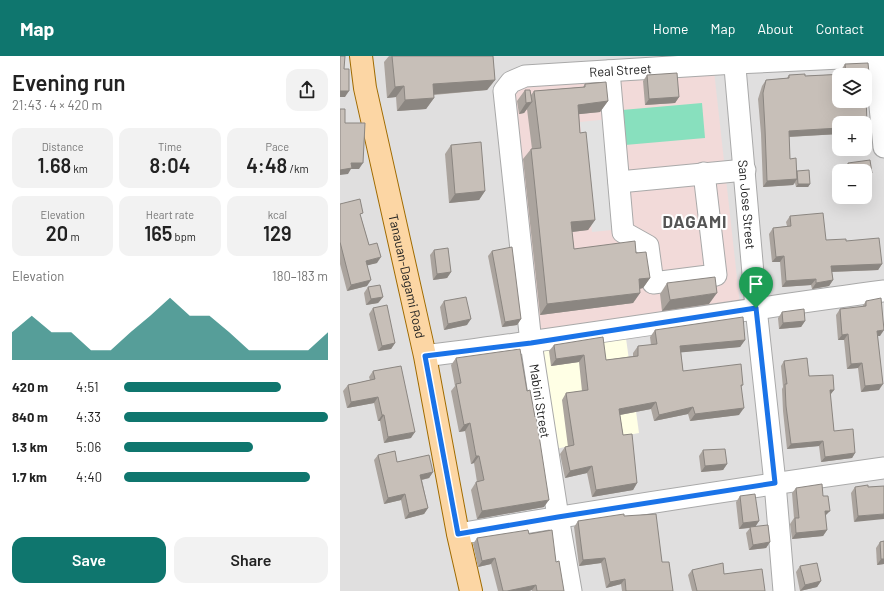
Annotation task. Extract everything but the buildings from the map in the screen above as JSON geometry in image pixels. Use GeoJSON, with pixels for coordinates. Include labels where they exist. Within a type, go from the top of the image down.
{"type":"FeatureCollection","features":[{"type":"Feature","properties":{"kind":"main road","name":"Tanauan-Dagami Road"},"geometry":{"type":"LineString","coordinates":[[361,56],[365,88],[425,356],[458,534],[471,591]]}},
{"type":"Feature","properties":{"kind":"street"},"geometry":{"type":"LineString","coordinates":[[878,56],[884,147]]}},
{"type":"Feature","properties":{"kind":"street","name":"Real Street"},"geometry":{"type":"LineString","coordinates":[[525,76],[609,71],[735,59],[878,56]]}},
{"type":"Feature","properties":{"kind":"street","name":"San Jose Street"},"geometry":{"type":"LineString","coordinates":[[735,59],[756,308],[775,483],[784,591]]}},
{"type":"Feature","properties":{"kind":"street"},"geometry":{"type":"LineString","coordinates":[[609,71],[624,232],[648,246],[653,283],[716,276],[704,173]]}},
{"type":"Feature","properties":{"kind":"street","name":"Mabini Street"},"geometry":{"type":"LineString","coordinates":[[525,76],[511,82],[504,91],[506,114],[531,343],[571,591]]}},
{"type":"Feature","properties":{"kind":"street"},"geometry":{"type":"LineString","coordinates":[[619,182],[745,170]]}},
{"type":"Feature","properties":{"kind":"street"},"geometry":{"type":"LineString","coordinates":[[425,356],[531,343],[756,308],[884,291]]}},
{"type":"Feature","properties":{"kind":"street"},"geometry":{"type":"LineString","coordinates":[[458,534],[775,483],[884,468]]}},
{"type":"Feature","properties":{"kind":"shaded area"},"geometry":{"type":"Polygon","coordinates":[[[340,56],[884,56],[884,591],[340,591],[340,56]]]}},
{"type":"Feature","properties":{"kind":"shaded area"},"geometry":{"type":"Polygon","coordinates":[[[714,71],[740,305],[534,332],[509,103],[519,88],[714,71]]]}},
{"type":"Feature","properties":{"kind":"shaded area"},"geometry":{"type":"Polygon","coordinates":[[[620,118],[632,228],[592,232],[580,122],[620,118]]]}},
{"type":"Feature","properties":{"kind":"shaded area"},"geometry":{"type":"Polygon","coordinates":[[[625,331],[639,433],[555,449],[539,344],[625,331]]]}},
{"type":"Feature","properties":{"kind":"green space"},"geometry":{"type":"Polygon","coordinates":[[[702,103],[705,138],[625,145],[622,110],[702,103]]]}},
{"type":"Feature","properties":{"kind":"district","name":"DAGAMI"},"geometry":{"type":"Point","coordinates":[695,221]}},
{"type":"Feature","properties":{"kind":"route"},"geometry":{"type":"LineString","coordinates":[[756,308],[775,483],[458,534],[425,356],[531,343],[756,308]]}}]}
